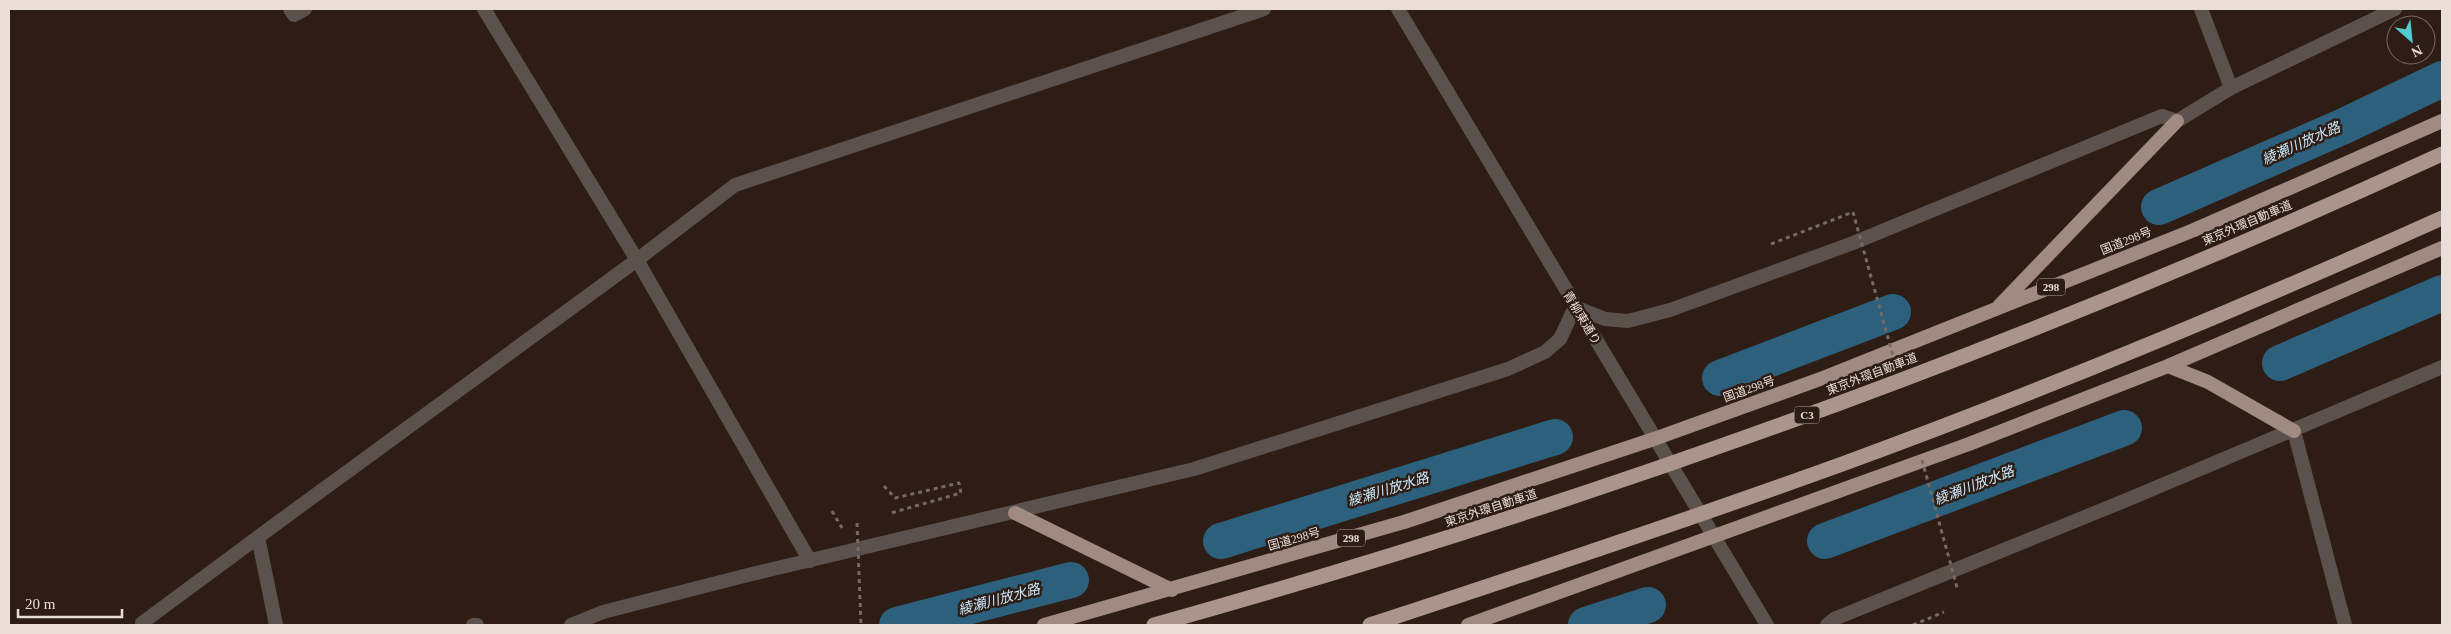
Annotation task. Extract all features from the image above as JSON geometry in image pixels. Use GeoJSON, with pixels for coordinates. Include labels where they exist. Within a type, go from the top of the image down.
{"type":"FeatureCollection","features":[{"type":"Feature","properties":{"kind":"highway"},"geometry":{"type":"LineString","coordinates":[[1995,310],[2176,120]]}},
{"type":"Feature","properties":{"kind":"highway","name":"国道298号"},"geometry":{"type":"LineString","coordinates":[[1044,625],[1172,590],[1404,522],[1654,439],[1823,378],[2194,230],[2442,121]]}},
{"type":"Feature","properties":{"kind":"highway","name":"東京外環自動車道"},"geometry":{"type":"LineString","coordinates":[[1154,625],[1399,554],[1584,494],[1774,427],[1979,350],[2173,272],[2442,154]]}},
{"type":"Feature","properties":{"kind":"highway"},"geometry":{"type":"LineString","coordinates":[[1370,625],[1588,554],[1846,462],[2048,386],[2288,287],[2442,218]]}},
{"type":"Feature","properties":{"kind":"highway"},"geometry":{"type":"LineString","coordinates":[[1468,625],[1715,538],[1969,444],[2168,366],[2442,248]]}},
{"type":"Feature","properties":{"kind":"highway"},"geometry":{"type":"LineString","coordinates":[[2168,366],[2208,382],[2294,430]]}},
{"type":"Feature","properties":{"kind":"highway"},"geometry":{"type":"LineString","coordinates":[[1016,513],[1172,590]]}},
{"type":"Feature","properties":{"kind":"street"},"geometry":{"type":"LineString","coordinates":[[290,9],[294,15],[305,9]]}},
{"type":"Feature","properties":{"kind":"street"},"geometry":{"type":"LineString","coordinates":[[484,9],[637,260],[810,561]]}},
{"type":"Feature","properties":{"kind":"street"},"geometry":{"type":"LineString","coordinates":[[142,623],[637,260],[735,185],[1264,9]]}},
{"type":"Feature","properties":{"kind":"street","name":"青柳東通り"},"geometry":{"type":"LineString","coordinates":[[1398,9],[1767,625]]}},
{"type":"Feature","properties":{"kind":"street"},"geometry":{"type":"LineString","coordinates":[[2201,9],[2231,88]]}},
{"type":"Feature","properties":{"kind":"street"},"geometry":{"type":"LineString","coordinates":[[571,625],[604,612],[1194,469],[1508,369],[1545,352],[1560,339],[1575,307],[1605,319],[1628,321],[1670,310],[1853,243],[2162,116],[2176,120],[2231,88],[2395,9]]}},
{"type":"Feature","properties":{"kind":"street"},"geometry":{"type":"LineString","coordinates":[[1827,625],[1834,619],[2294,430],[2442,367]]}},
{"type":"Feature","properties":{"kind":"street"},"geometry":{"type":"LineString","coordinates":[[2294,430],[2345,625]]}},
{"type":"Feature","properties":{"kind":"street"},"geometry":{"type":"LineString","coordinates":[[258,537],[276,625]]}},
{"type":"Feature","properties":{"kind":"path"},"geometry":{"type":"LineString","coordinates":[[884,486],[895,498],[958,483],[961,493],[885,514]]}},
{"type":"Feature","properties":{"kind":"path"},"geometry":{"type":"LineString","coordinates":[[832,511],[845,532]]}},
{"type":"Feature","properties":{"kind":"path"},"geometry":{"type":"LineString","coordinates":[[861,625],[857,523],[866,520]]}},
{"type":"Feature","properties":{"kind":"path"},"geometry":{"type":"LineString","coordinates":[[1913,625],[1944,612]]}},
{"type":"Feature","properties":{"kind":"waterway","name":"綾瀬川放水路"},"geometry":{"type":"LineString","coordinates":[[2159,207],[2344,126],[2442,79]]}},
{"type":"Feature","properties":{"kind":"waterway","name":"綾瀬川放水路"},"geometry":{"type":"LineString","coordinates":[[2280,363],[2442,293]]}},
{"type":"Feature","properties":{"kind":"waterway","name":"綾瀬川放水路"},"geometry":{"type":"LineString","coordinates":[[1720,378],[1893,312]]}},
{"type":"Feature","properties":{"kind":"waterway","name":"綾瀬川放水路"},"geometry":{"type":"LineString","coordinates":[[1825,541],[2124,428]]}},
{"type":"Feature","properties":{"kind":"waterway","name":"綾瀬川放水路"},"geometry":{"type":"LineString","coordinates":[[1221,541],[1555,437]]}},
{"type":"Feature","properties":{"kind":"waterway","name":"綾瀬川放水路"},"geometry":{"type":"LineString","coordinates":[[897,625],[1071,580]]}},
{"type":"Feature","properties":{"kind":"waterway","name":"綾瀬川放水路"},"geometry":{"type":"LineString","coordinates":[[1586,625],[1648,605]]}}]}
